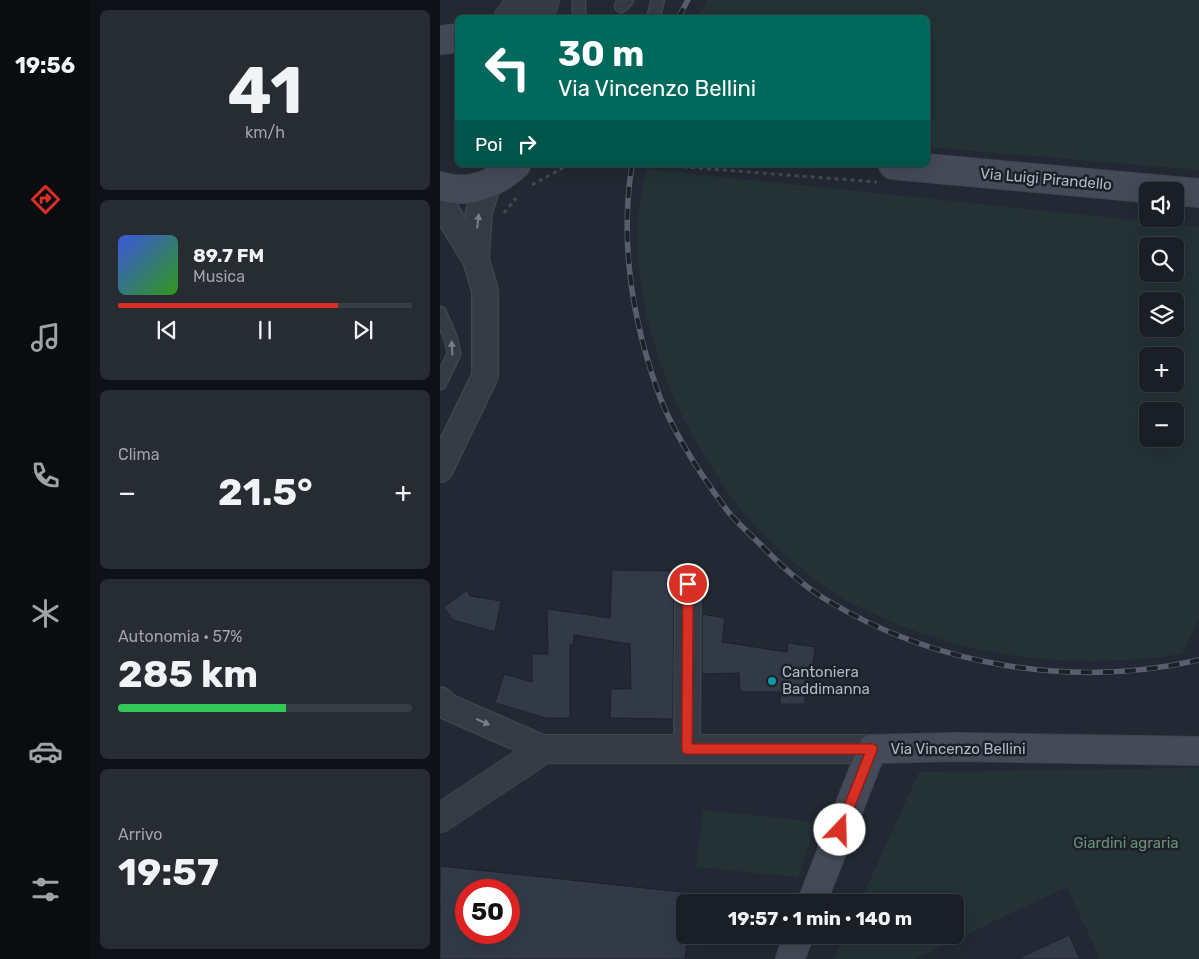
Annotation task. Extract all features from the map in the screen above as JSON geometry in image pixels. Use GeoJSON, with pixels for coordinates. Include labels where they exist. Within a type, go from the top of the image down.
{"type":"FeatureCollection","features":[{"type":"Feature","properties":{"kind":"main road"},"geometry":{"type":"LineString","coordinates":[[440,40],[455,38]]}},
{"type":"Feature","properties":{"kind":"main road"},"geometry":{"type":"LineString","coordinates":[[440,186],[469,189],[488,184],[504,176],[514,167]]}},
{"type":"Feature","properties":{"kind":"main road","name":"Via Luigi Pirandello"},"geometry":{"type":"LineString","coordinates":[[915,167],[1199,193]]}},
{"type":"Feature","properties":{"kind":"main road","name":"Via Vincenzo Bellini"},"geometry":{"type":"LineString","coordinates":[[872,749],[956,747],[1199,751]]}},
{"type":"Feature","properties":{"kind":"main road"},"geometry":{"type":"LineString","coordinates":[[815,894],[872,749]]}},
{"type":"Feature","properties":{"kind":"main road"},"geometry":{"type":"LineString","coordinates":[[790,959],[796,944]]}},
{"type":"Feature","properties":{"kind":"street"},"geometry":{"type":"LineString","coordinates":[[511,15],[515,10],[518,0]]}},
{"type":"Feature","properties":{"kind":"street"},"geometry":{"type":"LineString","coordinates":[[540,15],[544,0]]}},
{"type":"Feature","properties":{"kind":"street"},"geometry":{"type":"LineString","coordinates":[[476,260],[479,212],[488,184]]}},
{"type":"Feature","properties":{"kind":"street"},"geometry":{"type":"LineString","coordinates":[[440,201],[476,260],[485,291],[485,376],[440,470]]}},
{"type":"Feature","properties":{"kind":"street"},"geometry":{"type":"LineString","coordinates":[[687,749],[688,584]]}},
{"type":"Feature","properties":{"kind":"street","name":"Via Vincenzo Bellini"},"geometry":{"type":"LineString","coordinates":[[440,700],[448,707],[544,749],[872,749]]}},
{"type":"Feature","properties":{"kind":"street"},"geometry":{"type":"LineString","coordinates":[[440,818],[544,749]]}},
{"type":"Feature","properties":{"kind":"lane"},"geometry":{"type":"LineString","coordinates":[[579,0],[579,15]]}},
{"type":"Feature","properties":{"kind":"lane"},"geometry":{"type":"LineString","coordinates":[[654,15],[658,0]]}},
{"type":"Feature","properties":{"kind":"lane"},"geometry":{"type":"LineString","coordinates":[[440,313],[451,338],[454,354],[440,383]]}},
{"type":"Feature","properties":{"kind":"green space"},"geometry":{"type":"Polygon","coordinates":[[[708,0],[1199,0],[1199,170],[930,147],[930,15],[698,15],[708,0]]]}},
{"type":"Feature","properties":{"kind":"green space"},"geometry":{"type":"Polygon","coordinates":[[[646,169],[1139,221],[1139,227],[1184,227],[1184,225],[1199,227],[1199,619],[1182,654],[1145,659],[1071,661],[999,653],[963,646],[892,622],[851,603],[816,580],[780,550],[737,505],[695,440],[680,411],[656,350],[641,287],[638,255],[640,203],[646,169]]]}},
{"type":"Feature","properties":{"kind":"green space","name":"Giardini agraria"},"geometry":{"type":"Polygon","coordinates":[[[1199,768],[1199,959],[1100,959],[1067,887],[964,935],[964,894],[864,894],[919,772],[1199,768]]]}},
{"type":"Feature","properties":{"kind":"green space"},"geometry":{"type":"Polygon","coordinates":[[[703,810],[816,822],[798,877],[696,867],[703,810]]]}},
{"type":"Feature","properties":{"kind":"green space","name":"Giardini agraria"},"geometry":{"type":"Polygon","coordinates":[[[841,944],[946,944],[914,959],[834,959],[841,944]]]}},
{"type":"Feature","properties":{"kind":"building"},"geometry":{"type":"Polygon","coordinates":[[[612,570],[674,571],[673,719],[610,718],[611,689],[631,689],[630,644],[574,635],[573,645],[570,645],[570,718],[546,718],[495,703],[504,674],[532,682],[532,654],[548,654],[547,609],[610,618],[612,570]]]}},
{"type":"Feature","properties":{"kind":"building"},"geometry":{"type":"Polygon","coordinates":[[[467,590],[470,596],[501,601],[495,632],[453,620],[444,607],[467,590]]]}},
{"type":"Feature","properties":{"kind":"building"},"geometry":{"type":"Polygon","coordinates":[[[702,614],[725,618],[722,642],[787,652],[788,643],[815,647],[812,671],[805,670],[805,704],[780,704],[780,692],[740,692],[739,673],[702,674],[702,614]]]}},
{"type":"Feature","properties":{"kind":"building"},"geometry":{"type":"Polygon","coordinates":[[[440,866],[682,892],[682,894],[676,894],[676,944],[687,944],[685,959],[440,959],[440,866]]]}},
{"type":"Feature","properties":{"kind":"building"},"geometry":{"type":"Polygon","coordinates":[[[1069,935],[1080,959],[1017,959],[1069,935]]]}},
{"type":"Feature","properties":{"kind":"railway"},"geometry":{"type":"LineString","coordinates":[[680,15],[688,0]]}},
{"type":"Feature","properties":{"kind":"railway"},"geometry":{"type":"LineString","coordinates":[[632,167],[627,222],[631,278],[641,335],[663,405],[687,452],[726,509],[791,574],[825,599],[867,622],[912,641],[958,655],[1006,666],[1054,671],[1103,672],[1151,668],[1199,660]]}},
{"type":"Feature","properties":{"kind":"place","name":"Cantoniera Baddimanna"},"geometry":{"type":"Point","coordinates":[772,681]}},
{"type":"Feature","properties":{"kind":"route"},"geometry":{"type":"LineString","coordinates":[[688,584],[687,749],[872,749],[840,830]]}}]}
